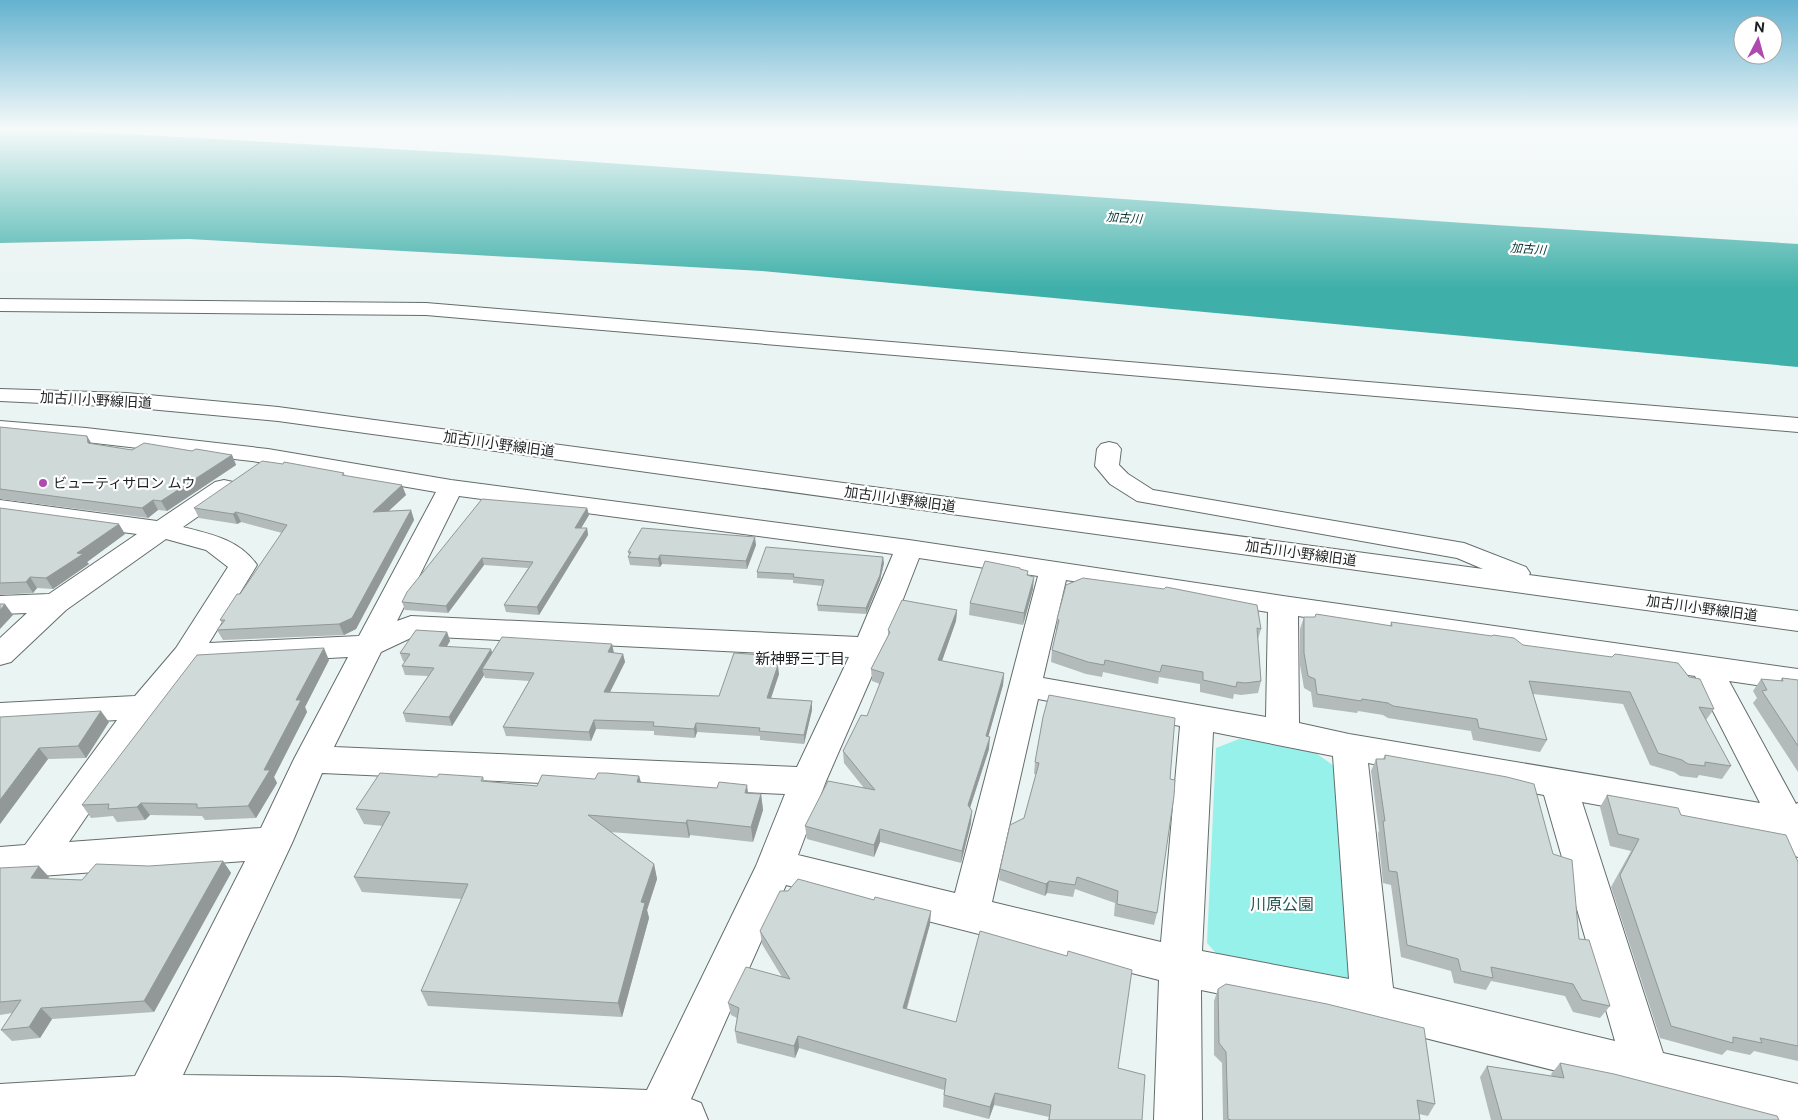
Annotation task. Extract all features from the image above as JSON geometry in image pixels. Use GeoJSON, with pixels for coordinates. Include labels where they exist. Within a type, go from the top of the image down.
{"type":"FeatureCollection","features":[{"type":"Feature","properties":{"kind":"street"},"geometry":{"type":"LineString","coordinates":[[0,305],[426,309],[1798,425]]}},
{"type":"Feature","properties":{"kind":"street","name":"加古川小野線旧道"},"geometry":{"type":"LineString","coordinates":[[0,395],[127,400],[278,414],[1798,621]]}},
{"type":"Feature","properties":{"kind":"street"},"geometry":{"type":"LineString","coordinates":[[0,428],[86,435],[268,456],[450,487],[910,548],[1283,605],[1798,680]]}},
{"type":"Feature","properties":{"kind":"street"},"geometry":{"type":"LineString","coordinates":[[1109,449],[1107,466],[1119,479],[1146,496],[1464,551],[1552,588]]}},
{"type":"Feature","properties":{"kind":"street"},"geometry":{"type":"LineString","coordinates":[[0,655],[56,603],[268,456]]}},
{"type":"Feature","properties":{"kind":"street"},"geometry":{"type":"LineString","coordinates":[[142,1110],[273,843],[311,759],[450,487]]}},
{"type":"Feature","properties":{"kind":"street"},"geometry":{"type":"LineString","coordinates":[[0,508],[162,530],[216,544],[243,565],[187,655],[18,862]]}},
{"type":"Feature","properties":{"kind":"street"},"geometry":{"type":"LineString","coordinates":[[0,1107],[142,1110],[442,1104],[672,1117],[808,781],[869,648],[910,548]]}},
{"type":"Feature","properties":{"kind":"street"},"geometry":{"type":"LineString","coordinates":[[969,914],[1054,570]]}},
{"type":"Feature","properties":{"kind":"street"},"geometry":{"type":"LineString","coordinates":[[0,605],[56,603]]}},
{"type":"Feature","properties":{"kind":"street"},"geometry":{"type":"LineString","coordinates":[[1282,732],[1283,605]]}},
{"type":"Feature","properties":{"kind":"street"},"geometry":{"type":"LineString","coordinates":[[187,655],[368,646],[411,626],[869,648]]}},
{"type":"Feature","properties":{"kind":"street"},"geometry":{"type":"LineString","coordinates":[[1706,667],[1794,827]]}},
{"type":"Feature","properties":{"kind":"street"},"geometry":{"type":"LineString","coordinates":[[1026,686],[1282,732],[1349,748],[1794,827]]}},
{"type":"Feature","properties":{"kind":"street"},"geometry":{"type":"LineString","coordinates":[[0,715],[144,707]]}},
{"type":"Feature","properties":{"kind":"street"},"geometry":{"type":"LineString","coordinates":[[1178,1120],[1180,966],[1197,717]]}},
{"type":"Feature","properties":{"kind":"street"},"geometry":{"type":"LineString","coordinates":[[1349,748],[1373,1004]]}},
{"type":"Feature","properties":{"kind":"street"},"geometry":{"type":"LineString","coordinates":[[311,759],[808,781]]}},
{"type":"Feature","properties":{"kind":"street"},"geometry":{"type":"LineString","coordinates":[[1558,784],[1647,1072]]}},
{"type":"Feature","properties":{"kind":"street"},"geometry":{"type":"LineString","coordinates":[[18,862],[273,843]]}},
{"type":"Feature","properties":{"kind":"street"},"geometry":{"type":"LineString","coordinates":[[775,866],[1180,966],[1373,1004],[1798,1108]]}},
{"type":"Feature","properties":{"kind":"green space","name":"川原公園"},"geometry":{"type":"Polygon","coordinates":[[[1239,739],[1309,748],[1345,774],[1364,984],[1231,970],[1207,943],[1216,748],[1239,739]]]}},
{"type":"Feature","properties":{"kind":"water","name":"加古川"},"geometry":{"type":"Polygon","coordinates":[[[0,182],[883,182],[1464,223],[1798,244],[1798,367],[762,271],[189,239],[0,243],[0,182]]]}},
{"type":"Feature","properties":{"kind":"building"},"geometry":{"type":"Polygon","coordinates":[[[0,427],[87,436],[88,443],[132,450],[144,443],[232,455],[161,501],[153,500],[142,508],[0,489],[0,427]]]}},
{"type":"Feature","properties":{"kind":"building"},"geometry":{"type":"Polygon","coordinates":[[[262,461],[283,464],[284,462],[344,473],[342,475],[402,485],[373,512],[411,510],[352,618],[339,624],[217,630],[225,620],[220,620],[237,594],[240,594],[287,525],[236,512],[233,514],[194,508],[262,461]]]}},
{"type":"Feature","properties":{"kind":"building"},"geometry":{"type":"Polygon","coordinates":[[[482,499],[587,508],[575,528],[587,528],[537,607],[504,605],[533,562],[482,558],[446,606],[402,602],[407,592],[482,499]]]}},
{"type":"Feature","properties":{"kind":"building"},"geometry":{"type":"Polygon","coordinates":[[[0,508],[119,524],[77,553],[83,554],[46,578],[30,577],[26,582],[0,583],[0,508]]]}},
{"type":"Feature","properties":{"kind":"building"},"geometry":{"type":"Polygon","coordinates":[[[642,528],[755,537],[746,561],[660,555],[658,559],[628,557],[631,552],[628,552],[642,528]]]}},
{"type":"Feature","properties":{"kind":"building"},"geometry":{"type":"Polygon","coordinates":[[[766,547],[883,557],[880,575],[866,608],[817,605],[824,580],[793,577],[794,574],[757,572],[766,547]]]}},
{"type":"Feature","properties":{"kind":"building"},"geometry":{"type":"Polygon","coordinates":[[[985,561],[1020,568],[1028,571],[1027,575],[1034,577],[1024,613],[970,603],[985,561]]]}},
{"type":"Feature","properties":{"kind":"building"},"geometry":{"type":"Polygon","coordinates":[[[1083,578],[1164,589],[1166,587],[1257,605],[1261,629],[1257,628],[1261,681],[1237,682],[1236,687],[1203,680],[1203,672],[1162,665],[1160,672],[1105,660],[1104,665],[1088,662],[1052,650],[1059,620],[1057,619],[1066,585],[1083,578]]]}},
{"type":"Feature","properties":{"kind":"building"},"geometry":{"type":"Polygon","coordinates":[[[902,600],[957,610],[938,660],[1004,673],[986,736],[990,737],[968,805],[972,811],[962,851],[880,829],[874,845],[805,826],[828,781],[875,790],[843,751],[861,715],[867,716],[884,673],[871,669],[890,632],[888,630],[902,600]]]}},
{"type":"Feature","properties":{"kind":"building"},"geometry":{"type":"Polygon","coordinates":[[[1316,614],[1392,626],[1391,622],[1514,638],[1523,645],[1612,657],[1615,654],[1678,663],[1689,677],[1700,679],[1714,709],[1699,707],[1731,766],[1705,762],[1705,766],[1688,764],[1682,760],[1658,753],[1630,692],[1529,681],[1547,740],[1479,728],[1477,719],[1393,706],[1388,703],[1317,694],[1315,679],[1308,676],[1304,653],[1304,617],[1315,617],[1316,614]]]}},
{"type":"Feature","properties":{"kind":"building"},"geometry":{"type":"Polygon","coordinates":[[[416,630],[447,632],[439,646],[491,649],[449,717],[403,713],[434,668],[402,666],[410,654],[400,653],[416,630]]]}},
{"type":"Feature","properties":{"kind":"building"},"geometry":{"type":"Polygon","coordinates":[[[502,637],[612,644],[608,652],[623,654],[604,692],[719,696],[734,653],[762,655],[759,663],[778,665],[767,698],[812,701],[804,735],[759,731],[760,728],[696,723],[694,729],[653,726],[654,722],[594,720],[589,732],[503,727],[534,673],[482,669],[502,637]]]}},
{"type":"Feature","properties":{"kind":"building"},"geometry":{"type":"Polygon","coordinates":[[[324,648],[296,700],[301,700],[264,770],[270,770],[248,806],[197,808],[197,804],[141,803],[137,807],[108,809],[109,804],[82,805],[197,655],[324,648]]]}},
{"type":"Feature","properties":{"kind":"building"},"geometry":{"type":"Polygon","coordinates":[[[1782,678],[1798,680],[1798,746],[1762,691],[1767,690],[1761,679],[1783,681],[1782,678]]]}},
{"type":"Feature","properties":{"kind":"building"},"geometry":{"type":"Polygon","coordinates":[[[1049,695],[1175,718],[1170,779],[1175,780],[1174,796],[1157,913],[1117,904],[1118,891],[1077,877],[1075,885],[1049,881],[1046,884],[1000,869],[1010,825],[1024,818],[1039,763],[1035,762],[1049,695]]]}},
{"type":"Feature","properties":{"kind":"building"},"geometry":{"type":"Polygon","coordinates":[[[101,711],[78,746],[39,748],[0,800],[0,717],[101,711]]]}},
{"type":"Feature","properties":{"kind":"building"},"geometry":{"type":"Polygon","coordinates":[[[1385,755],[1507,777],[1534,784],[1553,854],[1572,860],[1579,939],[1589,940],[1610,1006],[1582,1000],[1573,984],[1491,967],[1493,978],[1461,971],[1458,959],[1407,945],[1397,872],[1389,871],[1383,821],[1385,821],[1376,759],[1385,759],[1385,755]]]}},
{"type":"Feature","properties":{"kind":"building"},"geometry":{"type":"Polygon","coordinates":[[[380,773],[437,777],[439,774],[483,777],[481,781],[537,786],[542,775],[595,779],[598,773],[606,773],[639,776],[637,782],[717,788],[719,782],[747,785],[745,793],[761,794],[751,827],[687,820],[686,823],[588,815],[654,864],[641,902],[645,903],[618,1003],[421,991],[468,884],[354,877],[390,812],[356,809],[380,773]]]}},
{"type":"Feature","properties":{"kind":"building"},"geometry":{"type":"Polygon","coordinates":[[[1607,795],[1678,808],[1681,815],[1786,835],[1798,862],[1798,1046],[1760,1038],[1762,1043],[1733,1037],[1733,1043],[1671,1026],[1620,875],[1639,839],[1618,834],[1607,795]]]}},
{"type":"Feature","properties":{"kind":"building"},"geometry":{"type":"Polygon","coordinates":[[[223,861],[144,1001],[41,1008],[29,1027],[1,1030],[21,1000],[0,1002],[0,868],[39,866],[31,878],[82,880],[96,864],[149,866],[223,861]]]}},
{"type":"Feature","properties":{"kind":"building"},"geometry":{"type":"Polygon","coordinates":[[[798,879],[874,900],[875,897],[931,911],[903,1008],[956,1022],[980,931],[1067,956],[1068,951],[1132,970],[1118,1068],[1145,1075],[1142,1120],[1049,1120],[1051,1105],[995,1093],[990,1107],[944,1095],[946,1079],[798,1036],[794,1046],[735,1031],[739,1008],[728,1003],[746,967],[790,979],[760,931],[780,891],[788,891],[798,879]]]}},
{"type":"Feature","properties":{"kind":"building"},"geometry":{"type":"Polygon","coordinates":[[[1226,984],[1327,1004],[1424,1028],[1435,1104],[1417,1100],[1420,1120],[1228,1119],[1226,1052],[1219,1043],[1218,989],[1226,984]]]}},
{"type":"Feature","properties":{"kind":"building"},"geometry":{"type":"Polygon","coordinates":[[[1560,1063],[1614,1074],[1777,1116],[1779,1120],[1502,1120],[1487,1066],[1564,1078],[1560,1063]]]}},
{"type":"Feature","properties":{"kind":"place","name":"ビューティサロン ムウ"},"geometry":{"type":"Point","coordinates":[43,483]}},
{"type":"Feature","properties":{"kind":"district","name":"新神野三丁目"},"geometry":{"type":"Point","coordinates":[800,659]}}]}
